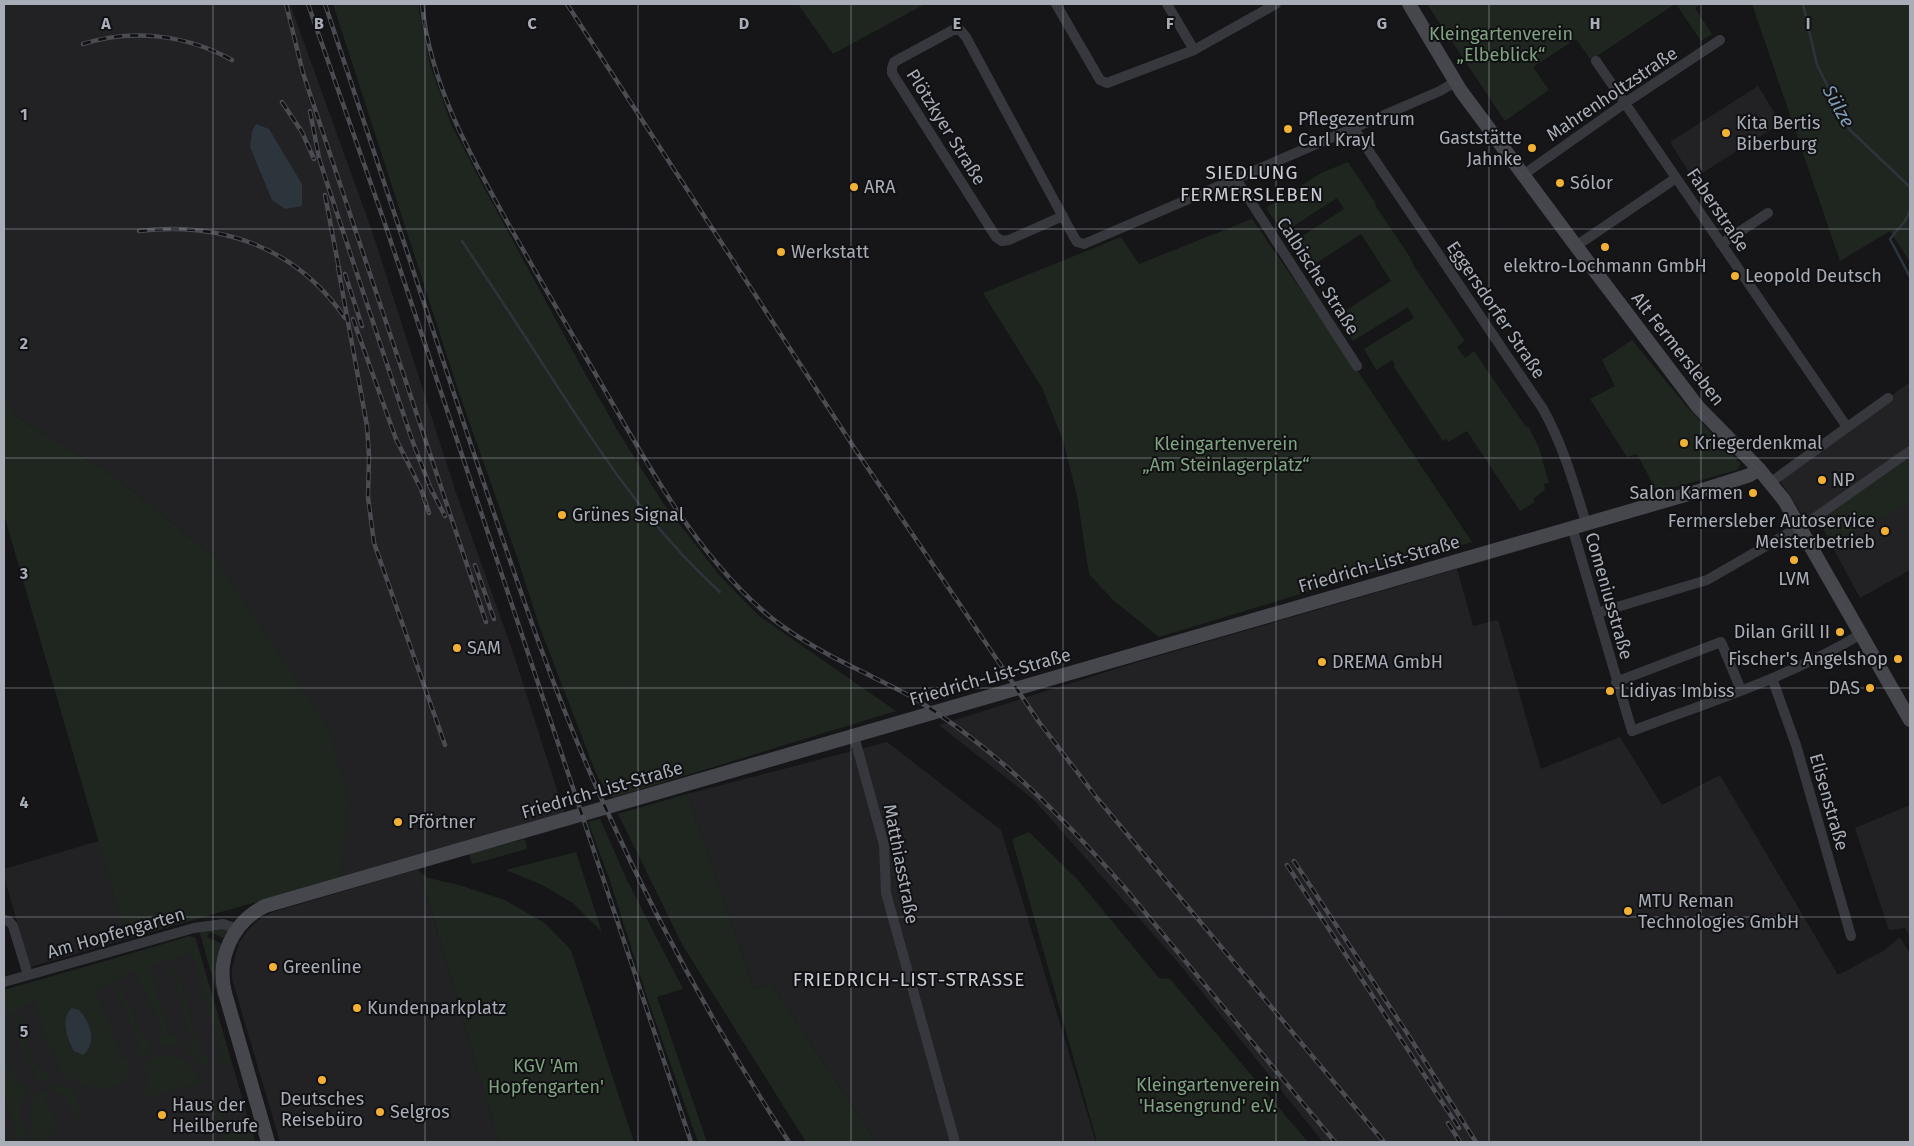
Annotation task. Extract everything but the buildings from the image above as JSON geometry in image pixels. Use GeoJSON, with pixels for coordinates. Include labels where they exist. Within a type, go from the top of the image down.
{"type":"FeatureCollection","features":[{"type":"Feature","properties":{"kind":"street"},"geometry":{"type":"LineString","coordinates":[[1056,4],[1100,80],[1107,83],[1194,50],[1276,4]]}},
{"type":"Feature","properties":{"kind":"street"},"geometry":{"type":"LineString","coordinates":[[1167,4],[1194,50]]}},
{"type":"Feature","properties":{"kind":"street","name":"Alt Fermersleben"},"geometry":{"type":"LineString","coordinates":[[1409,4],[1455,82],[1576,246],[1698,407],[1760,469],[1770,482],[1800,527],[1910,720]]}},
{"type":"Feature","properties":{"kind":"street","name":"Plötzkyer Straße"},"geometry":{"type":"LineString","coordinates":[[1062,216],[1009,240],[1002,241],[996,237],[892,73],[894,62],[953,30],[960,30],[966,37],[1062,216],[1078,242],[1084,244],[1236,179]]}},
{"type":"Feature","properties":{"kind":"street","name":"Mahrenholtzstraße"},"geometry":{"type":"LineString","coordinates":[[1523,175],[1625,103],[1720,40]]}},
{"type":"Feature","properties":{"kind":"street","name":"Faberstraße"},"geometry":{"type":"LineString","coordinates":[[1596,61],[1847,427]]}},
{"type":"Feature","properties":{"kind":"street"},"geometry":{"type":"LineString","coordinates":[[1236,179],[1440,91],[1455,82]]}},
{"type":"Feature","properties":{"kind":"street","name":"Eggersdorfer Straße"},"geometry":{"type":"LineString","coordinates":[[1354,129],[1543,409],[1554,429],[1565,457],[1579,525]]}},
{"type":"Feature","properties":{"kind":"street"},"geometry":{"type":"LineString","coordinates":[[1576,246],[1676,178]]}},
{"type":"Feature","properties":{"kind":"street","name":"Calbische Straße"},"geometry":{"type":"LineString","coordinates":[[1236,179],[1357,366]]}},
{"type":"Feature","properties":{"kind":"street"},"geometry":{"type":"LineString","coordinates":[[1722,244],[1768,213]]}},
{"type":"Feature","properties":{"kind":"street"},"geometry":{"type":"LineString","coordinates":[[1770,482],[1888,398]]}},
{"type":"Feature","properties":{"kind":"street"},"geometry":{"type":"LineString","coordinates":[[1597,613],[1706,580],[1800,527],[1836,504],[1910,451]]}},
{"type":"Feature","properties":{"kind":"street","name":"Friedrich-List-Straße"},"geometry":{"type":"LineString","coordinates":[[237,929],[252,914],[275,902],[1738,480],[1760,469]]}},
{"type":"Feature","properties":{"kind":"street","name":"Comeniusstraße"},"geometry":{"type":"LineString","coordinates":[[1579,525],[1597,613],[1632,731],[1740,690]]}},
{"type":"Feature","properties":{"kind":"street"},"geometry":{"type":"LineString","coordinates":[[1616,682],[1720,642],[1740,690],[1814,660],[1861,634]]}},
{"type":"Feature","properties":{"kind":"street","name":"Elisenstraße"},"geometry":{"type":"LineString","coordinates":[[1772,678],[1796,745],[1851,936]]}},
{"type":"Feature","properties":{"kind":"street","name":"Matthiasstraße"},"geometry":{"type":"LineString","coordinates":[[854,736],[884,845],[885,886],[888,900],[955,1142]]}},
{"type":"Feature","properties":{"kind":"street"},"geometry":{"type":"LineString","coordinates":[[6,920],[13,926],[28,975]]}},
{"type":"Feature","properties":{"kind":"street","name":"Am Hopfengarten"},"geometry":{"type":"LineString","coordinates":[[4,982],[194,928],[223,924],[237,929]]}},
{"type":"Feature","properties":{"kind":"street"},"geometry":{"type":"LineString","coordinates":[[237,929],[228,945],[225,956],[223,984],[268,1142]]}},
{"type":"Feature","properties":{"kind":"shaded area"},"geometry":{"type":"Polygon","coordinates":[[[4,4],[290,4],[372,231],[456,493],[512,649],[565,815],[340,878],[212,555],[115,477],[15,416],[4,395],[4,4]]]}},
{"type":"Feature","properties":{"kind":"shaded area","name":"Kita Bertis Biberburg"},"geometry":{"type":"Polygon","coordinates":[[[1758,86],[1781,123],[1693,179],[1670,142],[1758,86]]]}},
{"type":"Feature","properties":{"kind":"shaded area"},"geometry":{"type":"Polygon","coordinates":[[[256,124],[269,129],[302,184],[302,206],[285,209],[272,200],[250,147],[252,131],[256,124]]]}},
{"type":"Feature","properties":{"kind":"shaded area"},"geometry":{"type":"Polygon","coordinates":[[[1910,382],[1910,446],[1857,485],[1805,519],[1779,479],[1910,382]]]}},
{"type":"Feature","properties":{"kind":"shaded area"},"geometry":{"type":"Polygon","coordinates":[[[1910,502],[1910,570],[1860,598],[1832,546],[1910,502]]]}},
{"type":"Feature","properties":{"kind":"shaded area"},"geometry":{"type":"Polygon","coordinates":[[[1457,569],[1473,626],[1498,620],[1541,769],[1620,737],[1662,805],[1720,775],[1838,975],[1885,950],[1900,937],[1910,954],[1910,1142],[1323,1142],[1176,960],[1034,800],[939,725],[1138,662],[1457,569]]]}},
{"type":"Feature","properties":{"kind":"shaded area"},"geometry":{"type":"Polygon","coordinates":[[[887,742],[1001,830],[1096,1142],[876,1142],[771,983],[754,989],[687,794],[887,742]]]}},
{"type":"Feature","properties":{"kind":"shaded area"},"geometry":{"type":"Polygon","coordinates":[[[1910,805],[1910,937],[1905,928],[1889,930],[1855,828],[1910,805]]]}},
{"type":"Feature","properties":{"kind":"shaded area"},"geometry":{"type":"Polygon","coordinates":[[[99,841],[127,939],[30,967],[4,876],[4,869],[99,841]]]}},
{"type":"Feature","properties":{"kind":"shaded area"},"geometry":{"type":"Polygon","coordinates":[[[419,869],[499,1142],[280,1142],[232,979],[232,968],[239,943],[258,920],[273,912],[419,869]]]}},
{"type":"Feature","properties":{"kind":"shaded area"},"geometry":{"type":"Polygon","coordinates":[[[189,936],[196,939],[255,1142],[4,1142],[4,992],[189,936]]]}},
{"type":"Feature","properties":{"kind":"shaded area"},"geometry":{"type":"Polygon","coordinates":[[[72,1008],[79,1010],[83,1015],[91,1032],[90,1045],[83,1055],[74,1051],[67,1035],[66,1017],[72,1008]]]}},
{"type":"Feature","properties":{"kind":"green space"},"geometry":{"type":"Polygon","coordinates":[[[333,4],[418,4],[430,65],[452,126],[582,368],[619,433],[663,503],[720,576],[759,616],[896,711],[612,798],[597,776],[540,628],[460,396],[333,4]]]}},
{"type":"Feature","properties":{"kind":"green space"},"geometry":{"type":"Polygon","coordinates":[[[798,4],[925,4],[833,54],[798,4]]]}},
{"type":"Feature","properties":{"kind":"green space","name":"Kleingartenverein „Elbeblick“"},"geometry":{"type":"Polygon","coordinates":[[[1427,4],[1675,4],[1591,60],[1576,39],[1533,67],[1549,90],[1505,121],[1427,4]]]}},
{"type":"Feature","properties":{"kind":"green space"},"geometry":{"type":"Polygon","coordinates":[[[1676,4],[1702,4],[1695,8],[1712,34],[1701,41],[1676,4]]]}},
{"type":"Feature","properties":{"kind":"green space"},"geometry":{"type":"Polygon","coordinates":[[[1752,4],[1910,4],[1910,262],[1890,231],[1840,261],[1752,4]]]}},
{"type":"Feature","properties":{"kind":"green space"},"geometry":{"type":"Polygon","coordinates":[[[1348,162],[1410,257],[1415,268],[1465,341],[1457,347],[1465,358],[1474,351],[1526,427],[1528,426],[1539,448],[1549,483],[1544,484],[1545,490],[1533,499],[1535,502],[1520,511],[1467,431],[1448,442],[1446,439],[1443,441],[1394,367],[1395,365],[1392,360],[1376,370],[1364,349],[1414,318],[1408,307],[1353,341],[1342,325],[1347,321],[1342,313],[1391,281],[1361,234],[1307,269],[1290,244],[1344,209],[1337,198],[1283,233],[1266,208],[1321,173],[1348,162]]]}},
{"type":"Feature","properties":{"kind":"green space","name":"Kleingartenverein „Am Steinlagerplatz“"},"geometry":{"type":"Polygon","coordinates":[[[1252,219],[1359,373],[1472,542],[1159,637],[1113,600],[1089,574],[1077,496],[1063,440],[1042,388],[983,293],[1121,237],[1139,264],[1252,219]]]}},
{"type":"Feature","properties":{"kind":"green space"},"geometry":{"type":"Polygon","coordinates":[[[1632,340],[1688,408],[1741,464],[1737,470],[1657,492],[1637,454],[1627,457],[1590,399],[1615,386],[1602,360],[1632,340]]]}},
{"type":"Feature","properties":{"kind":"green space"},"geometry":{"type":"Polygon","coordinates":[[[4,395],[15,416],[115,477],[212,555],[329,730],[348,800],[340,878],[127,939],[4,515],[4,395]]]}},
{"type":"Feature","properties":{"kind":"green space"},"geometry":{"type":"Polygon","coordinates":[[[1910,457],[1910,502],[1832,546],[1819,520],[1910,457]]]}},
{"type":"Feature","properties":{"kind":"green space"},"geometry":{"type":"Polygon","coordinates":[[[687,794],[754,989],[771,983],[876,1142],[806,1142],[683,946],[618,814],[687,794]]]}},
{"type":"Feature","properties":{"kind":"green space"},"geometry":{"type":"Polygon","coordinates":[[[600,819],[627,880],[683,989],[657,997],[707,1142],[698,1142],[648,1000],[609,878],[588,822],[600,819]]]}},
{"type":"Feature","properties":{"kind":"green space","name":"Kleingartenverein 'Hasengrund' e.V."},"geometry":{"type":"Polygon","coordinates":[[[1029,832],[1077,879],[1159,978],[1170,979],[1308,1142],[1097,1142],[1012,839],[1029,832]]]}},
{"type":"Feature","properties":{"kind":"green space"},"geometry":{"type":"Polygon","coordinates":[[[525,839],[527,849],[472,864],[469,854],[525,839]]]}},
{"type":"Feature","properties":{"kind":"green space"},"geometry":{"type":"Polygon","coordinates":[[[576,852],[602,932],[573,903],[540,884],[506,870],[576,852]]]}},
{"type":"Feature","properties":{"kind":"green space","name":"KGV 'Am Hopfengarten'"},"geometry":{"type":"Polygon","coordinates":[[[420,872],[428,878],[459,885],[505,900],[546,924],[571,950],[634,1142],[499,1142],[420,872]]]}},
{"type":"Feature","properties":{"kind":"green space"},"geometry":{"type":"Polygon","coordinates":[[[232,924],[225,937],[223,938],[210,932],[207,937],[220,943],[222,946],[220,994],[218,997],[199,930],[232,924]]]}},
{"type":"Feature","properties":{"kind":"green space"},"geometry":{"type":"Polygon","coordinates":[[[189,937],[195,939],[232,1064],[219,1066],[218,1061],[223,1059],[192,953],[150,966],[170,1037],[176,1037],[177,1047],[160,1045],[158,1038],[163,1035],[156,1013],[133,970],[93,991],[108,1021],[122,1059],[128,1058],[129,1074],[117,1085],[105,1089],[90,1088],[65,1077],[57,1067],[61,1064],[47,1042],[35,1001],[4,1018],[4,990],[189,937]]]}},
{"type":"Feature","properties":{"kind":"green space"},"geometry":{"type":"Polygon","coordinates":[[[175,968],[185,999],[190,998],[192,1002],[187,1004],[197,1044],[200,1046],[198,1047],[201,1056],[207,1055],[210,1068],[195,1060],[187,1046],[193,1044],[171,969],[175,968]]]}},
{"type":"Feature","properties":{"kind":"green space"},"geometry":{"type":"Polygon","coordinates":[[[119,986],[129,1003],[143,1039],[149,1038],[151,1049],[141,1056],[137,1055],[134,1049],[140,1046],[126,1010],[114,989],[119,986]]]}},
{"type":"Feature","properties":{"kind":"green space"},"geometry":{"type":"Polygon","coordinates":[[[20,1018],[25,1040],[33,1059],[42,1073],[47,1070],[51,1075],[37,1083],[33,1078],[37,1075],[21,1049],[15,1020],[20,1018]]]}},
{"type":"Feature","properties":{"kind":"green space"},"geometry":{"type":"Polygon","coordinates":[[[167,1055],[178,1058],[187,1064],[195,1073],[200,1083],[144,1099],[149,1070],[143,1067],[152,1058],[167,1055]]]}},
{"type":"Feature","properties":{"kind":"green space"},"geometry":{"type":"Polygon","coordinates":[[[4,1059],[21,1087],[26,1085],[28,1088],[20,1112],[28,1142],[19,1142],[4,1092],[4,1059]]]}},
{"type":"Feature","properties":{"kind":"green space"},"geometry":{"type":"Polygon","coordinates":[[[56,1085],[67,1087],[76,1093],[85,1127],[61,1093],[53,1093],[49,1087],[56,1085]]]}},
{"type":"Feature","properties":{"kind":"green space"},"geometry":{"type":"Polygon","coordinates":[[[43,1089],[48,1096],[45,1103],[56,1119],[54,1121],[58,1127],[44,1142],[37,1142],[30,1120],[30,1107],[36,1095],[43,1089]]]}},
{"type":"Feature","properties":{"kind":"green space"},"geometry":{"type":"Polygon","coordinates":[[[219,1103],[227,1128],[249,1122],[255,1142],[223,1142],[212,1105],[219,1103]]]}},
{"type":"Feature","properties":{"kind":"waterway","name":"Sülze"},"geometry":{"type":"LineString","coordinates":[[1803,4],[1817,65],[1849,129],[1910,187]]}},
{"type":"Feature","properties":{"kind":"waterway"},"geometry":{"type":"LineString","coordinates":[[1910,211],[1905,221],[1890,239],[1910,277]]}},
{"type":"Feature","properties":{"kind":"waterway"},"geometry":{"type":"LineString","coordinates":[[462,241],[600,451],[644,511],[693,566],[720,592]]}},
{"type":"Feature","properties":{"kind":"tram line"},"geometry":{"type":"LineString","coordinates":[[1406,4],[1460,92],[1574,248],[1696,408],[1758,470],[1777,493],[1910,724]]}},
{"type":"Feature","properties":{"kind":"railway"},"geometry":{"type":"LineString","coordinates":[[286,4],[303,73],[486,622]]}},
{"type":"Feature","properties":{"kind":"railway"},"geometry":{"type":"LineString","coordinates":[[308,4],[384,221],[691,1142]]}},
{"type":"Feature","properties":{"kind":"railway"},"geometry":{"type":"LineString","coordinates":[[325,4],[501,533],[533,627],[568,720],[607,811],[669,939],[739,1062],[789,1142]]}},
{"type":"Feature","properties":{"kind":"railway"},"geometry":{"type":"LineString","coordinates":[[422,4],[426,34],[443,91],[466,145],[480,172],[538,276],[645,459],[686,524],[709,554],[734,583],[761,609],[785,628],[824,652],[898,689],[946,719],[1001,762],[1053,810],[1124,887],[1335,1142]]}},
{"type":"Feature","properties":{"kind":"railway"},"geometry":{"type":"LineString","coordinates":[[567,4],[855,449],[1039,722],[1097,798],[1384,1142]]}},
{"type":"Feature","properties":{"kind":"railway"},"geometry":{"type":"LineString","coordinates":[[83,44],[121,36],[159,37],[197,45],[215,51],[232,60]]}},
{"type":"Feature","properties":{"kind":"railway"},"geometry":{"type":"LineString","coordinates":[[282,102],[302,132],[314,159]]}},
{"type":"Feature","properties":{"kind":"railway"},"geometry":{"type":"LineString","coordinates":[[310,111],[319,158],[327,183],[411,437],[432,492]]}},
{"type":"Feature","properties":{"kind":"railway"},"geometry":{"type":"LineString","coordinates":[[325,195],[340,274]]}},
{"type":"Feature","properties":{"kind":"railway"},"geometry":{"type":"LineString","coordinates":[[139,231],[170,229],[199,231],[228,236],[255,245],[281,257],[304,273],[326,294],[345,318]]}},
{"type":"Feature","properties":{"kind":"railway"},"geometry":{"type":"LineString","coordinates":[[338,267],[367,426],[369,456],[368,497],[374,543],[445,745]]}},
{"type":"Feature","properties":{"kind":"railway"},"geometry":{"type":"LineString","coordinates":[[345,274],[362,326]]}},
{"type":"Feature","properties":{"kind":"railway"},"geometry":{"type":"LineString","coordinates":[[353,319],[396,439],[421,489],[429,513]]}},
{"type":"Feature","properties":{"kind":"railway"},"geometry":{"type":"LineString","coordinates":[[429,485],[445,516]]}},
{"type":"Feature","properties":{"kind":"railway"},"geometry":{"type":"LineString","coordinates":[[475,565],[494,619]]}},
{"type":"Feature","properties":{"kind":"railway"},"geometry":{"type":"LineString","coordinates":[[1294,861],[1476,1142]]}},
{"type":"Feature","properties":{"kind":"railway"},"geometry":{"type":"LineString","coordinates":[[1287,865],[1459,1128]]}},
{"type":"Feature","properties":{"kind":"railway"},"geometry":{"type":"LineString","coordinates":[[1448,1123],[1460,1142]]}},
{"type":"Feature","properties":{"kind":"place","name":"Pflegezentrum Carl Krayl"},"geometry":{"type":"Point","coordinates":[1288,129]}},
{"type":"Feature","properties":{"kind":"place","name":"Kita Bertis Biberburg"},"geometry":{"type":"Point","coordinates":[1726,133]}},
{"type":"Feature","properties":{"kind":"place","name":"Gaststätte Jahnke"},"geometry":{"type":"Point","coordinates":[1532,148]}},
{"type":"Feature","properties":{"kind":"place","name":"Sólor"},"geometry":{"type":"Point","coordinates":[1560,183]}},
{"type":"Feature","properties":{"kind":"place","name":"ARA"},"geometry":{"type":"Point","coordinates":[854,187]}},
{"type":"Feature","properties":{"kind":"place","name":"elektro-Lochmann GmbH"},"geometry":{"type":"Point","coordinates":[1605,247]}},
{"type":"Feature","properties":{"kind":"place","name":"Werkstatt"},"geometry":{"type":"Point","coordinates":[781,252]}},
{"type":"Feature","properties":{"kind":"place","name":"Leopold Deutsch"},"geometry":{"type":"Point","coordinates":[1735,276]}},
{"type":"Feature","properties":{"kind":"place","name":"Kriegerdenkmal"},"geometry":{"type":"Point","coordinates":[1684,443]}},
{"type":"Feature","properties":{"kind":"place","name":"NP"},"geometry":{"type":"Point","coordinates":[1822,480]}},
{"type":"Feature","properties":{"kind":"place","name":"Salon Karmen"},"geometry":{"type":"Point","coordinates":[1753,493]}},
{"type":"Feature","properties":{"kind":"place","name":"Grünes Signal"},"geometry":{"type":"Point","coordinates":[562,515]}},
{"type":"Feature","properties":{"kind":"place","name":"Fermersleber Autoservice Meisterbetrieb"},"geometry":{"type":"Point","coordinates":[1885,531]}},
{"type":"Feature","properties":{"kind":"place","name":"LVM"},"geometry":{"type":"Point","coordinates":[1794,560]}},
{"type":"Feature","properties":{"kind":"place","name":"Dilan Grill II"},"geometry":{"type":"Point","coordinates":[1840,632]}},
{"type":"Feature","properties":{"kind":"place","name":"SAM"},"geometry":{"type":"Point","coordinates":[457,648]}},
{"type":"Feature","properties":{"kind":"place","name":"Fischer's Angelshop"},"geometry":{"type":"Point","coordinates":[1898,659]}},
{"type":"Feature","properties":{"kind":"place","name":"DREMA GmbH"},"geometry":{"type":"Point","coordinates":[1322,662]}},
{"type":"Feature","properties":{"kind":"place","name":"DAS"},"geometry":{"type":"Point","coordinates":[1870,688]}},
{"type":"Feature","properties":{"kind":"place","name":"Lidiyas Imbiss"},"geometry":{"type":"Point","coordinates":[1610,691]}},
{"type":"Feature","properties":{"kind":"place","name":"Pförtner"},"geometry":{"type":"Point","coordinates":[398,822]}},
{"type":"Feature","properties":{"kind":"place","name":"MTU Reman Technologies GmbH"},"geometry":{"type":"Point","coordinates":[1628,911]}},
{"type":"Feature","properties":{"kind":"place","name":"Greenline"},"geometry":{"type":"Point","coordinates":[273,967]}},
{"type":"Feature","properties":{"kind":"place","name":"Kundenparkplatz"},"geometry":{"type":"Point","coordinates":[357,1008]}},
{"type":"Feature","properties":{"kind":"place","name":"Deutsches Reisebüro"},"geometry":{"type":"Point","coordinates":[322,1080]}},
{"type":"Feature","properties":{"kind":"place","name":"Selgros"},"geometry":{"type":"Point","coordinates":[380,1112]}},
{"type":"Feature","properties":{"kind":"place","name":"Haus der Heilberufe"},"geometry":{"type":"Point","coordinates":[162,1115]}},
{"type":"Feature","properties":{"kind":"district","name":"SIEDLUNG FERMERSLEBEN"},"geometry":{"type":"Point","coordinates":[1252,183]}},
{"type":"Feature","properties":{"kind":"district","name":"FRIEDRICH-LIST-STRASSE"},"geometry":{"type":"Point","coordinates":[909,979]}}]}
